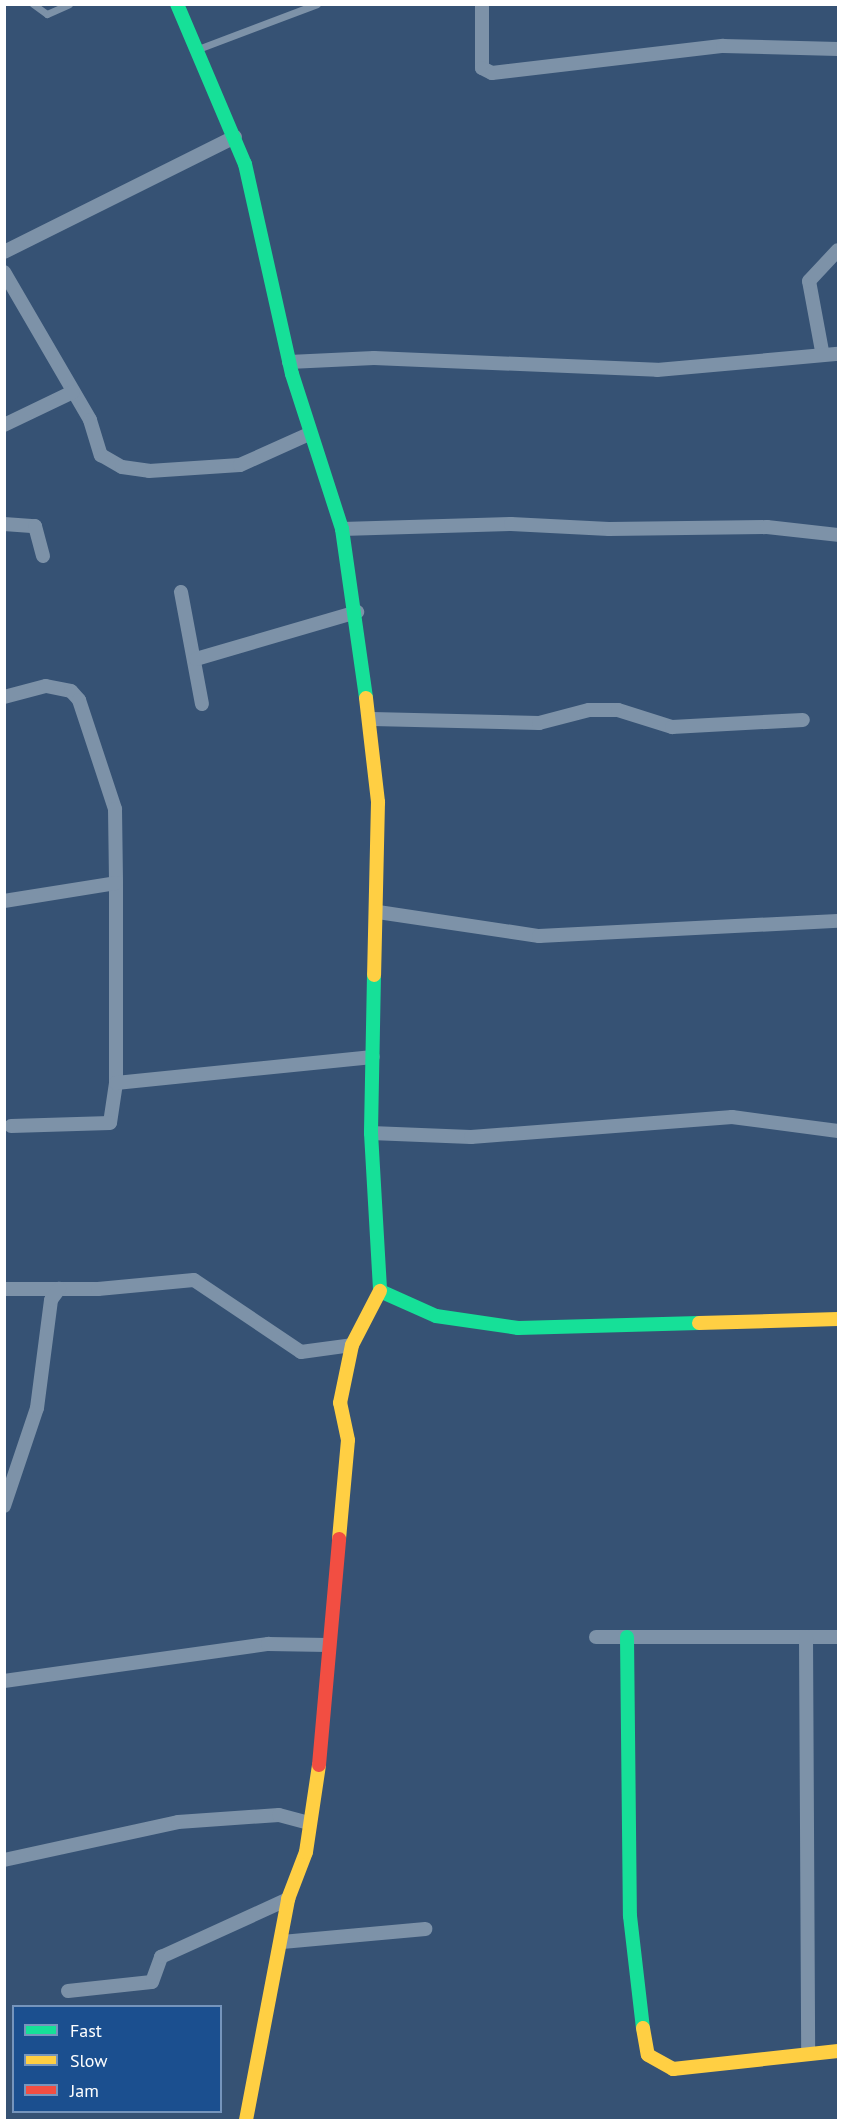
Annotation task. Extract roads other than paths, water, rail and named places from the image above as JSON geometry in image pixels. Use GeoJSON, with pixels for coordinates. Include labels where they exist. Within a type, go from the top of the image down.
{"type":"FeatureCollection","features":[{"type":"Feature","properties":{"kind":"street"},"geometry":{"type":"LineString","coordinates":[[177,4],[235,137],[289,362],[309,434],[342,528],[372,719],[378,912],[371,1133],[380,1290],[352,1345],[340,1403],[348,1440],[306,1852],[288,1899],[282,1942],[246,2121]]}},
{"type":"Feature","properties":{"kind":"street"},"geometry":{"type":"LineString","coordinates":[[482,4],[482,68],[492,73],[723,46],[838,49]]}},
{"type":"Feature","properties":{"kind":"street"},"geometry":{"type":"LineString","coordinates":[[4,252],[235,137]]}},
{"type":"Feature","properties":{"kind":"street"},"geometry":{"type":"LineString","coordinates":[[822,351],[809,281],[838,250]]}},
{"type":"Feature","properties":{"kind":"street"},"geometry":{"type":"LineString","coordinates":[[4,272],[73,392],[101,455],[122,468],[240,465],[309,434]]}},
{"type":"Feature","properties":{"kind":"street"},"geometry":{"type":"LineString","coordinates":[[289,362],[374,358],[657,370],[822,351],[838,354]]}},
{"type":"Feature","properties":{"kind":"street"},"geometry":{"type":"LineString","coordinates":[[4,425],[73,392]]}},
{"type":"Feature","properties":{"kind":"street"},"geometry":{"type":"LineString","coordinates":[[4,524],[35,526],[44,556]]}},
{"type":"Feature","properties":{"kind":"street"},"geometry":{"type":"LineString","coordinates":[[342,528],[511,524],[598,529],[767,527],[838,535]]}},
{"type":"Feature","properties":{"kind":"street"},"geometry":{"type":"LineString","coordinates":[[181,592],[196,659],[202,704]]}},
{"type":"Feature","properties":{"kind":"street"},"geometry":{"type":"LineString","coordinates":[[196,659],[357,612]]}},
{"type":"Feature","properties":{"kind":"street"},"geometry":{"type":"LineString","coordinates":[[4,697],[46,686],[71,692],[79,700],[115,809],[116,1083],[110,1123],[12,1126]]}},
{"type":"Feature","properties":{"kind":"street"},"geometry":{"type":"LineString","coordinates":[[372,719],[539,723],[588,710],[618,710],[684,728],[803,720]]}},
{"type":"Feature","properties":{"kind":"street"},"geometry":{"type":"LineString","coordinates":[[4,901],[116,883]]}},
{"type":"Feature","properties":{"kind":"street"},"geometry":{"type":"LineString","coordinates":[[378,912],[539,936],[838,921]]}},
{"type":"Feature","properties":{"kind":"street"},"geometry":{"type":"LineString","coordinates":[[116,1083],[373,1057]]}},
{"type":"Feature","properties":{"kind":"street"},"geometry":{"type":"LineString","coordinates":[[371,1133],[471,1137],[732,1117],[838,1131]]}},
{"type":"Feature","properties":{"kind":"street"},"geometry":{"type":"LineString","coordinates":[[4,1289],[59,1289],[194,1280],[301,1352],[352,1345]]}},
{"type":"Feature","properties":{"kind":"street"},"geometry":{"type":"LineString","coordinates":[[4,1506],[37,1408],[51,1300],[59,1289]]}},
{"type":"Feature","properties":{"kind":"street"},"geometry":{"type":"LineString","coordinates":[[380,1290],[436,1316],[518,1328],[838,1319]]}},
{"type":"Feature","properties":{"kind":"street"},"geometry":{"type":"LineString","coordinates":[[596,1637],[838,1637]]}},
{"type":"Feature","properties":{"kind":"street"},"geometry":{"type":"LineString","coordinates":[[627,1637],[630,1916],[634,1983],[648,2055],[673,2069],[838,2051]]}},
{"type":"Feature","properties":{"kind":"street"},"geometry":{"type":"LineString","coordinates":[[806,1637],[808,2054]]}},
{"type":"Feature","properties":{"kind":"street"},"geometry":{"type":"LineString","coordinates":[[4,1681],[268,1644],[328,1645]]}},
{"type":"Feature","properties":{"kind":"street"},"geometry":{"type":"LineString","coordinates":[[4,1860],[178,1821],[279,1815],[309,1824]]}},
{"type":"Feature","properties":{"kind":"street"},"geometry":{"type":"LineString","coordinates":[[68,1991],[152,1982],[161,1957],[288,1899]]}},
{"type":"Feature","properties":{"kind":"street"},"geometry":{"type":"LineString","coordinates":[[282,1942],[425,1929]]}},
{"type":"Feature","properties":{"kind":"lane"},"geometry":{"type":"LineString","coordinates":[[33,4],[47,14],[69,4]]}},
{"type":"Feature","properties":{"kind":"lane"},"geometry":{"type":"LineString","coordinates":[[198,49],[317,4]]}}]}
